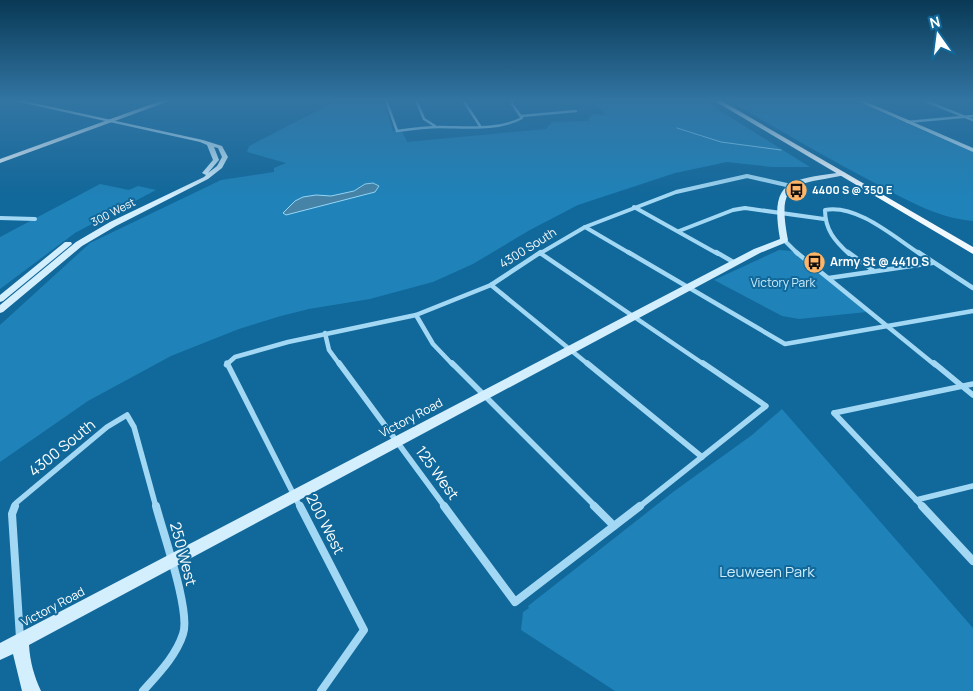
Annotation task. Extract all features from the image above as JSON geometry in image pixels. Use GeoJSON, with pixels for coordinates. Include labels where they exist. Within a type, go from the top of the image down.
{"type":"FeatureCollection","features":[{"type":"Feature","properties":{"kind":"main road"},"geometry":{"type":"LineString","coordinates":[[0,161],[81,132]]}},
{"type":"Feature","properties":{"kind":"main road"},"geometry":{"type":"LineString","coordinates":[[771,132],[973,251]]}},
{"type":"Feature","properties":{"kind":"street"},"geometry":{"type":"LineString","coordinates":[[156,132],[210,144]]}},
{"type":"Feature","properties":{"kind":"street"},"geometry":{"type":"LineString","coordinates":[[932,132],[973,150]]}},
{"type":"Feature","properties":{"kind":"street","name":"300 West"},"geometry":{"type":"LineString","coordinates":[[0,299],[78,237],[204,174],[213,166],[216,160],[210,144]]}},
{"type":"Feature","properties":{"kind":"street","name":"300 West"},"geometry":{"type":"LineString","coordinates":[[0,310],[83,241],[214,173],[224,162],[225,155],[220,147],[210,144]]}},
{"type":"Feature","properties":{"kind":"street"},"geometry":{"type":"LineString","coordinates":[[842,174],[809,179],[791,186],[780,198],[784,240],[973,395]]}},
{"type":"Feature","properties":{"kind":"street","name":"4300 South"},"geometry":{"type":"LineString","coordinates":[[226,364],[235,357],[325,333],[416,315],[491,285],[540,253],[585,228],[634,207],[676,192],[747,176],[791,186]]}},
{"type":"Feature","properties":{"kind":"street"},"geometry":{"type":"LineString","coordinates":[[634,207],[735,263]]}},
{"type":"Feature","properties":{"kind":"street"},"geometry":{"type":"LineString","coordinates":[[679,231],[733,210],[745,208],[824,219]]}},
{"type":"Feature","properties":{"kind":"street"},"geometry":{"type":"LineString","coordinates":[[874,271],[839,244],[831,235],[824,219],[826,210],[836,208],[859,214],[973,288]]}},
{"type":"Feature","properties":{"kind":"street"},"geometry":{"type":"LineString","coordinates":[[0,218],[35,219]]}},
{"type":"Feature","properties":{"kind":"street"},"geometry":{"type":"LineString","coordinates":[[585,228],[785,344],[973,311]]}},
{"type":"Feature","properties":{"kind":"street","name":"Victory Road"},"geometry":{"type":"LineString","coordinates":[[0,652],[735,263],[774,243],[784,240]]}},
{"type":"Feature","properties":{"kind":"street"},"geometry":{"type":"LineString","coordinates":[[416,315],[433,344],[614,526],[766,406],[540,253]]}},
{"type":"Feature","properties":{"kind":"street"},"geometry":{"type":"LineString","coordinates":[[829,278],[933,262]]}},
{"type":"Feature","properties":{"kind":"street"},"geometry":{"type":"LineString","coordinates":[[491,285],[702,456]]}},
{"type":"Feature","properties":{"kind":"street","name":"125 West"},"geometry":{"type":"LineString","coordinates":[[325,333],[330,350],[515,602],[614,526]]}},
{"type":"Feature","properties":{"kind":"street","name":"200 West"},"geometry":{"type":"LineString","coordinates":[[226,364],[364,630],[321,691]]}},
{"type":"Feature","properties":{"kind":"street"},"geometry":{"type":"LineString","coordinates":[[973,384],[834,413],[973,561]]}},
{"type":"Feature","properties":{"kind":"street","name":"4300 South"},"geometry":{"type":"LineString","coordinates":[[21,641],[18,626],[12,514],[16,503],[107,427],[127,415]]}},
{"type":"Feature","properties":{"kind":"street","name":"250 West"},"geometry":{"type":"LineString","coordinates":[[127,415],[134,427],[185,611],[184,633],[174,654],[143,691]]}},
{"type":"Feature","properties":{"kind":"street"},"geometry":{"type":"LineString","coordinates":[[916,500],[973,486]]}},
{"type":"Feature","properties":{"kind":"street"},"geometry":{"type":"LineString","coordinates":[[21,641],[22,660],[32,691]]}},
{"type":"Feature","properties":{"kind":"green space"},"geometry":{"type":"Polygon","coordinates":[[[276,132],[403,132],[407,142],[511,132],[754,132],[810,167],[772,167],[727,162],[675,173],[578,205],[530,230],[473,264],[433,282],[370,299],[309,309],[281,316],[239,329],[171,356],[88,401],[0,462],[0,325],[90,243],[221,180],[274,172],[274,168],[286,163],[247,152],[249,146],[276,132]]]}},
{"type":"Feature","properties":{"kind":"green space"},"geometry":{"type":"Polygon","coordinates":[[[784,132],[927,132],[973,152],[973,221],[933,212],[835,162],[784,132]]]}},
{"type":"Feature","properties":{"kind":"green space"},"geometry":{"type":"Polygon","coordinates":[[[100,184],[129,190],[138,186],[156,190],[75,233],[0,289],[0,237],[100,184]]]}},
{"type":"Feature","properties":{"kind":"green space","name":"Victory Park"},"geometry":{"type":"Polygon","coordinates":[[[779,250],[792,251],[867,312],[799,319],[782,316],[714,280],[779,250]]]}},
{"type":"Feature","properties":{"kind":"green space","name":"Leuween Park"},"geometry":{"type":"Polygon","coordinates":[[[782,409],[973,628],[973,691],[615,691],[521,630],[523,612],[529,608],[528,606],[673,492],[752,435],[782,409]]]}},
{"type":"Feature","properties":{"kind":"shaded area"},"geometry":{"type":"Polygon","coordinates":[[[373,183],[379,186],[375,192],[286,215],[283,213],[295,201],[303,197],[316,195],[331,196],[354,191],[365,184],[373,183]]]}},
{"type":"Feature","properties":{"kind":"waterway"},"geometry":{"type":"LineString","coordinates":[[690,132],[721,142],[781,150]]}},
{"type":"Feature","properties":{"kind":"place","name":"4400 S @ 350 E"},"geometry":{"type":"Point","coordinates":[796,190]}},
{"type":"Feature","properties":{"kind":"place","name":"Army St @ 4410 S"},"geometry":{"type":"Point","coordinates":[814,262]}}]}
